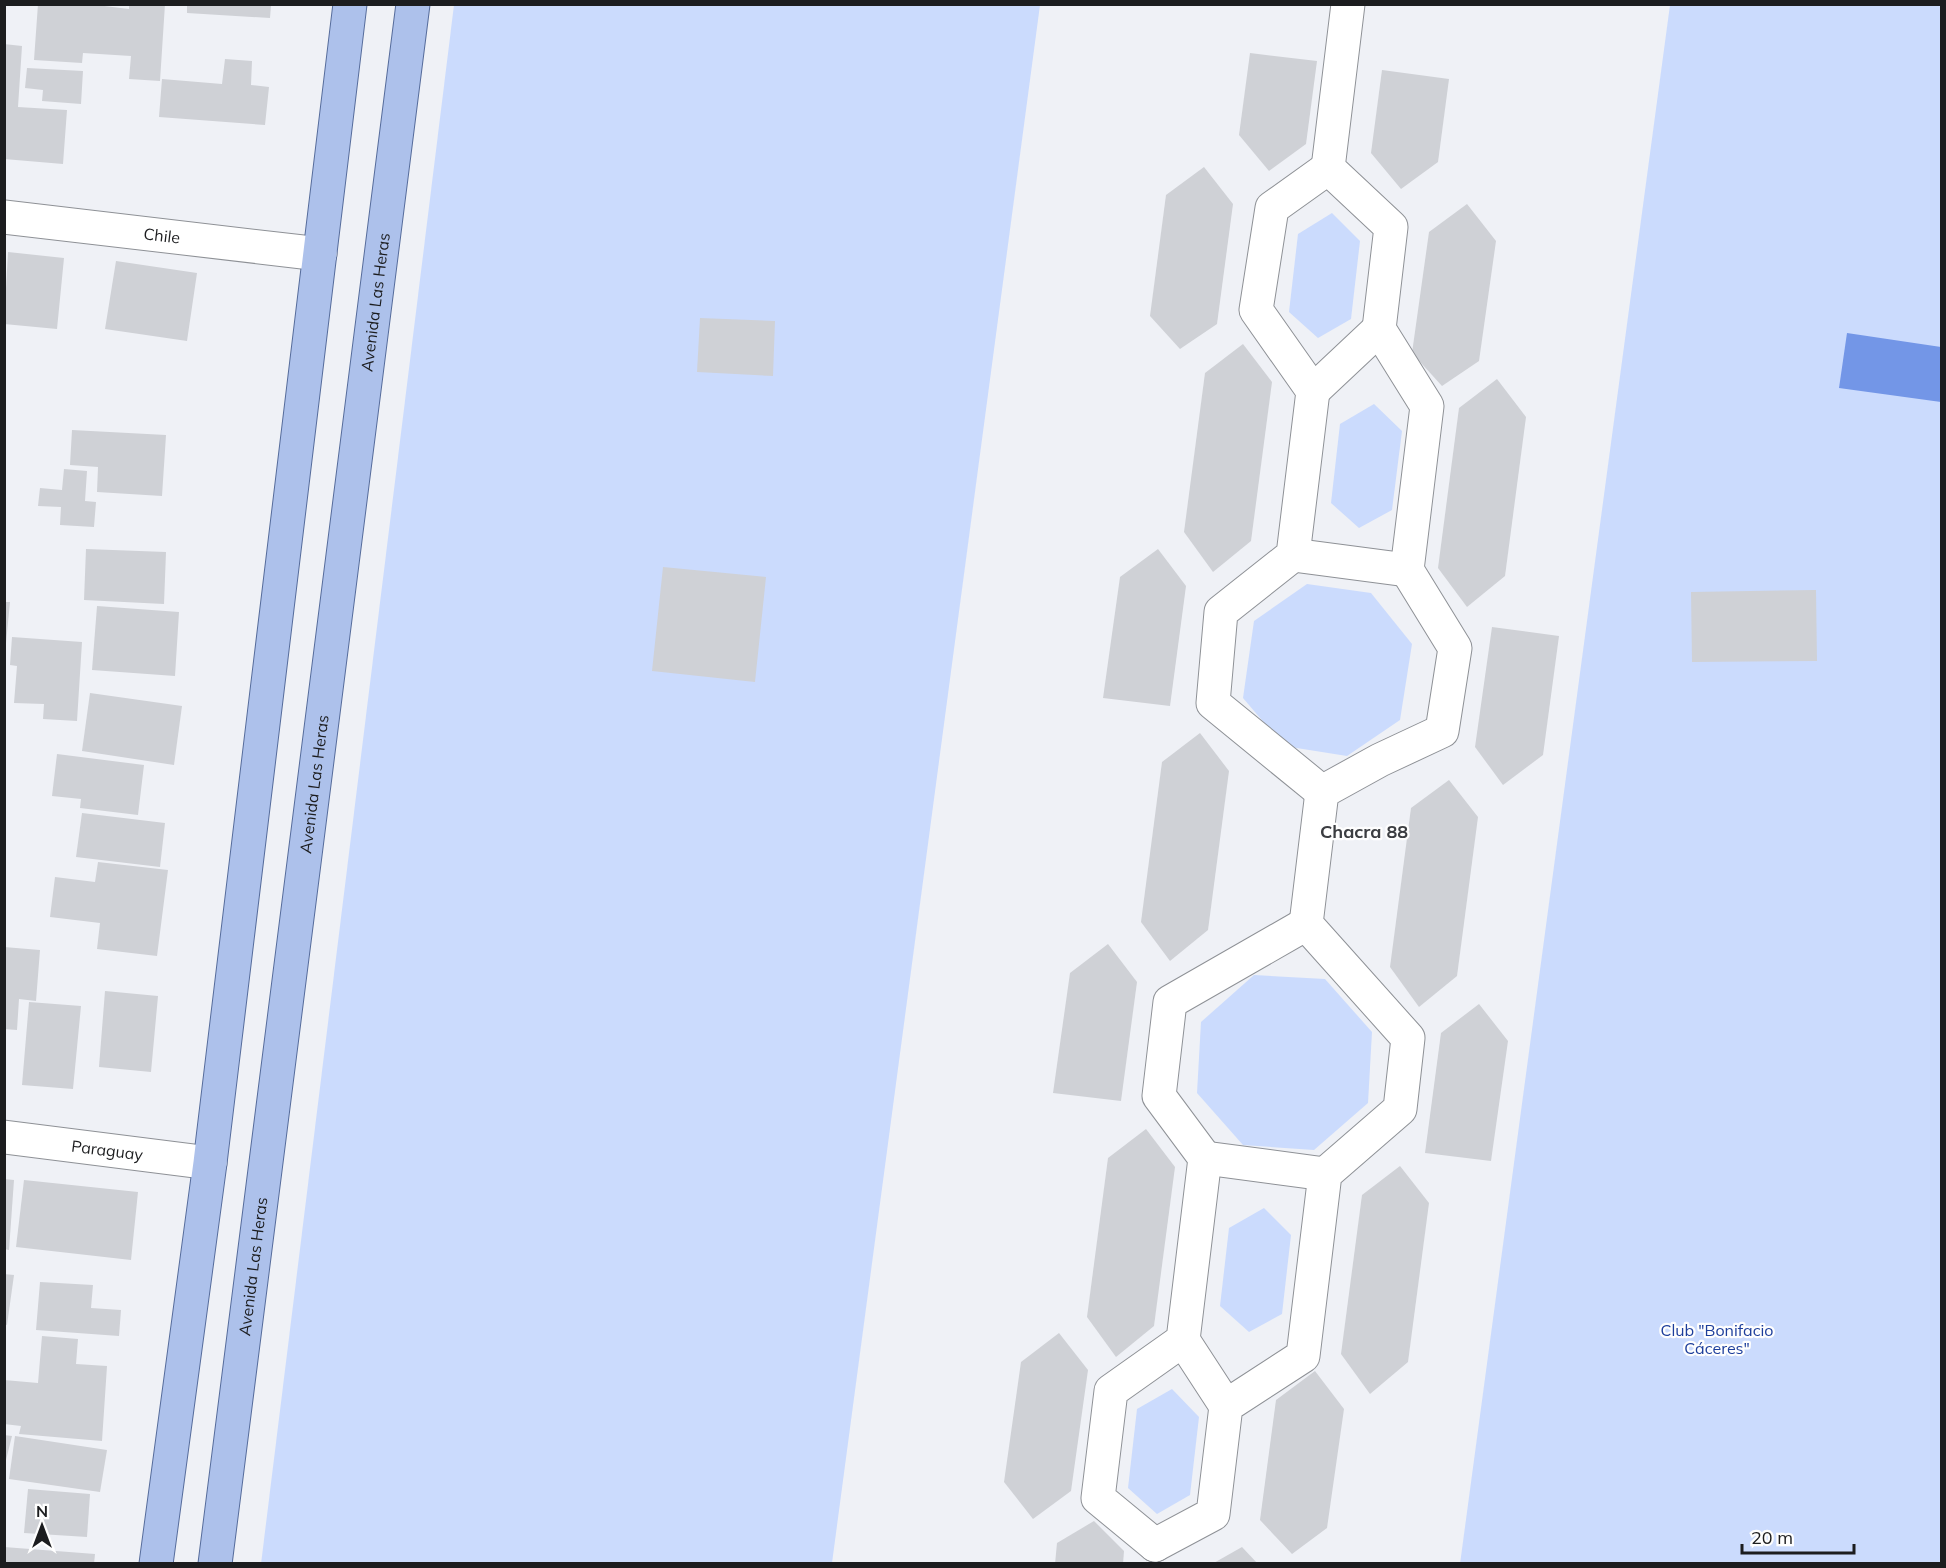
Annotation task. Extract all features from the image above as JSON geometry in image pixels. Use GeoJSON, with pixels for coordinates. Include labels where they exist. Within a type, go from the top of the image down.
{"type":"FeatureCollection","features":[{"type":"Feature","properties":{"kind":"main road"},"geometry":{"type":"LineString","coordinates":[[156,1563],[210,1163],[350,4]]}},
{"type":"Feature","properties":{"kind":"main road","name":"Avenida Las Heras"},"geometry":{"type":"LineString","coordinates":[[215,1563],[413,4]]}},
{"type":"Feature","properties":{"kind":"street"},"geometry":{"type":"LineString","coordinates":[[1313,391],[1256,310],[1272,208],[1328,168],[1348,4]]}},
{"type":"Feature","properties":{"kind":"street"},"geometry":{"type":"LineString","coordinates":[[1322,792],[1380,760],[1443,731],[1455,648],[1407,570],[1427,406],[1379,329],[1391,227],[1328,168]]}},
{"type":"Feature","properties":{"kind":"street","name":"Chile"},"geometry":{"type":"LineString","coordinates":[[4,217],[320,254]]}},
{"type":"Feature","properties":{"kind":"street"},"geometry":{"type":"LineString","coordinates":[[1322,792],[1213,703],[1221,612],[1293,555],[1313,391],[1379,329]]}},
{"type":"Feature","properties":{"kind":"street"},"geometry":{"type":"LineString","coordinates":[[1293,555],[1407,570]]}},
{"type":"Feature","properties":{"kind":"street"},"geometry":{"type":"LineString","coordinates":[[1226,1406],[1303,1356],[1325,1174],[1400,1109],[1408,1038],[1306,924],[1322,792]]}},
{"type":"Feature","properties":{"kind":"street"},"geometry":{"type":"LineString","coordinates":[[1183,1340],[1111,1390],[1098,1498],[1154,1554],[1213,1514],[1226,1406],[1183,1340],[1205,1158],[1159,1096],[1170,1002],[1306,924]]}},
{"type":"Feature","properties":{"kind":"street","name":"Paraguay"},"geometry":{"type":"LineString","coordinates":[[4,1137],[210,1163]]}},
{"type":"Feature","properties":{"kind":"street"},"geometry":{"type":"LineString","coordinates":[[1205,1158],[1325,1174]]}},
{"type":"Feature","properties":{"kind":"green space"},"geometry":{"type":"Polygon","coordinates":[[[454,5],[1040,5],[832,1563],[261,1564],[454,5]]]}},
{"type":"Feature","properties":{"kind":"green space","name":"Club \"Bonifacio Cáceres\""},"geometry":{"type":"Polygon","coordinates":[[[1670,5],[1941,5],[1941,1563],[1460,1564],[1670,5]]]}},
{"type":"Feature","properties":{"kind":"green space"},"geometry":{"type":"Polygon","coordinates":[[[1332,213],[1360,241],[1351,319],[1318,338],[1289,312],[1298,234],[1332,213]]]}},
{"type":"Feature","properties":{"kind":"green space"},"geometry":{"type":"Polygon","coordinates":[[[1374,404],[1402,431],[1392,510],[1359,528],[1331,503],[1340,424],[1374,404]]]}},
{"type":"Feature","properties":{"kind":"green space"},"geometry":{"type":"Polygon","coordinates":[[[1307,584],[1371,593],[1412,644],[1400,720],[1347,756],[1284,746],[1243,698],[1254,621],[1307,584]]]}},
{"type":"Feature","properties":{"kind":"green space"},"geometry":{"type":"Polygon","coordinates":[[[1254,975],[1325,979],[1372,1032],[1368,1103],[1314,1150],[1243,1145],[1197,1093],[1201,1022],[1254,975]]]}},
{"type":"Feature","properties":{"kind":"green space"},"geometry":{"type":"Polygon","coordinates":[[[1264,1208],[1291,1235],[1282,1314],[1249,1332],[1220,1306],[1229,1228],[1264,1208]]]}},
{"type":"Feature","properties":{"kind":"green space"},"geometry":{"type":"Polygon","coordinates":[[[1172,1389],[1199,1417],[1190,1495],[1157,1514],[1128,1488],[1137,1409],[1172,1389]]]}},
{"type":"Feature","properties":{"kind":"water"},"geometry":{"type":"Polygon","coordinates":[[[1847,333],[1941,347],[1941,402],[1839,388],[1847,333]]]}},
{"type":"Feature","properties":{"kind":"building"},"geometry":{"type":"Polygon","coordinates":[[[38,4],[88,4],[129,9],[129,4],[165,4],[160,81],[129,79],[131,56],[83,53],[82,63],[34,60],[38,4]]]}},
{"type":"Feature","properties":{"kind":"building"},"geometry":{"type":"Polygon","coordinates":[[[187,5],[271,5],[270,18],[187,13],[187,5]]]}},
{"type":"Feature","properties":{"kind":"building"},"geometry":{"type":"Polygon","coordinates":[[[4,44],[22,46],[18,107],[67,110],[63,164],[4,159],[4,44]]]}},
{"type":"Feature","properties":{"kind":"building"},"geometry":{"type":"Polygon","coordinates":[[[1250,53],[1317,61],[1306,144],[1269,171],[1239,135],[1250,53]]]}},
{"type":"Feature","properties":{"kind":"building"},"geometry":{"type":"Polygon","coordinates":[[[225,59],[252,61],[251,85],[269,87],[265,125],[159,117],[162,79],[222,84],[225,59]]]}},
{"type":"Feature","properties":{"kind":"building"},"geometry":{"type":"Polygon","coordinates":[[[27,68],[83,71],[81,104],[42,101],[43,90],[25,88],[27,68]]]}},
{"type":"Feature","properties":{"kind":"building"},"geometry":{"type":"Polygon","coordinates":[[[1382,70],[1449,79],[1438,162],[1401,189],[1371,153],[1382,70]]]}},
{"type":"Feature","properties":{"kind":"building"},"geometry":{"type":"Polygon","coordinates":[[[1204,167],[1233,204],[1217,324],[1180,349],[1150,316],[1166,195],[1204,167]]]}},
{"type":"Feature","properties":{"kind":"building"},"geometry":{"type":"Polygon","coordinates":[[[1467,204],[1496,241],[1479,361],[1442,386],[1412,353],[1429,232],[1467,204]]]}},
{"type":"Feature","properties":{"kind":"building"},"geometry":{"type":"Polygon","coordinates":[[[8,252],[64,258],[57,329],[4,324],[8,252]]]}},
{"type":"Feature","properties":{"kind":"building"},"geometry":{"type":"Polygon","coordinates":[[[116,261],[197,273],[187,341],[105,329],[116,261]]]}},
{"type":"Feature","properties":{"kind":"building"},"geometry":{"type":"Polygon","coordinates":[[[700,318],[775,321],[773,376],[697,372],[700,318]]]}},
{"type":"Feature","properties":{"kind":"building"},"geometry":{"type":"Polygon","coordinates":[[[1243,344],[1272,382],[1251,541],[1213,572],[1184,532],[1205,373],[1243,344]]]}},
{"type":"Feature","properties":{"kind":"building"},"geometry":{"type":"Polygon","coordinates":[[[1497,379],[1526,417],[1505,576],[1467,607],[1438,568],[1459,408],[1497,379]]]}},
{"type":"Feature","properties":{"kind":"building"},"geometry":{"type":"Polygon","coordinates":[[[72,430],[166,435],[162,496],[97,492],[98,467],[70,465],[72,430]]]}},
{"type":"Feature","properties":{"kind":"building"},"geometry":{"type":"Polygon","coordinates":[[[64,469],[87,471],[85,501],[96,502],[94,527],[60,525],[61,507],[38,506],[40,488],[62,490],[64,469]]]}},
{"type":"Feature","properties":{"kind":"building"},"geometry":{"type":"Polygon","coordinates":[[[86,549],[166,552],[164,604],[84,600],[86,549]]]}},
{"type":"Feature","properties":{"kind":"building"},"geometry":{"type":"Polygon","coordinates":[[[1158,549],[1186,586],[1170,706],[1103,698],[1120,577],[1158,549]]]}},
{"type":"Feature","properties":{"kind":"building"},"geometry":{"type":"Polygon","coordinates":[[[663,567],[766,577],[755,682],[652,671],[663,567]]]}},
{"type":"Feature","properties":{"kind":"building"},"geometry":{"type":"Polygon","coordinates":[[[1816,590],[1817,661],[1692,662],[1691,592],[1816,590]]]}},
{"type":"Feature","properties":{"kind":"building"},"geometry":{"type":"Polygon","coordinates":[[[4,602],[10,602],[6,643],[4,643],[4,602]]]}},
{"type":"Feature","properties":{"kind":"building"},"geometry":{"type":"Polygon","coordinates":[[[97,606],[179,612],[175,676],[92,670],[97,606]]]}},
{"type":"Feature","properties":{"kind":"building"},"geometry":{"type":"Polygon","coordinates":[[[1492,627],[1559,636],[1543,755],[1503,785],[1475,747],[1492,627]]]}},
{"type":"Feature","properties":{"kind":"building"},"geometry":{"type":"Polygon","coordinates":[[[12,637],[82,642],[77,721],[43,719],[44,704],[14,703],[17,666],[10,665],[12,637]]]}},
{"type":"Feature","properties":{"kind":"building"},"geometry":{"type":"Polygon","coordinates":[[[90,693],[182,706],[174,765],[82,751],[90,693]]]}},
{"type":"Feature","properties":{"kind":"building"},"geometry":{"type":"Polygon","coordinates":[[[1200,733],[1229,771],[1208,930],[1170,961],[1141,922],[1162,762],[1200,733]]]}},
{"type":"Feature","properties":{"kind":"building"},"geometry":{"type":"Polygon","coordinates":[[[57,754],[144,765],[138,815],[80,808],[81,799],[52,796],[57,754]]]}},
{"type":"Feature","properties":{"kind":"building"},"geometry":{"type":"Polygon","coordinates":[[[1449,780],[1478,817],[1457,976],[1419,1007],[1390,967],[1411,808],[1449,780]]]}},
{"type":"Feature","properties":{"kind":"building"},"geometry":{"type":"Polygon","coordinates":[[[82,813],[165,823],[160,867],[76,857],[82,813]]]}},
{"type":"Feature","properties":{"kind":"building"},"geometry":{"type":"Polygon","coordinates":[[[98,862],[168,870],[157,956],[97,949],[100,923],[50,917],[55,877],[95,882],[98,862]]]}},
{"type":"Feature","properties":{"kind":"building"},"geometry":{"type":"Polygon","coordinates":[[[1108,944],[1137,982],[1121,1101],[1053,1093],[1070,973],[1108,944]]]}},
{"type":"Feature","properties":{"kind":"building"},"geometry":{"type":"Polygon","coordinates":[[[4,947],[40,950],[36,1001],[19,999],[17,1030],[4,1029],[4,947]]]}},
{"type":"Feature","properties":{"kind":"building"},"geometry":{"type":"Polygon","coordinates":[[[105,991],[158,996],[151,1072],[99,1067],[105,991]]]}},
{"type":"Feature","properties":{"kind":"building"},"geometry":{"type":"Polygon","coordinates":[[[29,1002],[81,1006],[73,1089],[22,1085],[29,1002]]]}},
{"type":"Feature","properties":{"kind":"building"},"geometry":{"type":"Polygon","coordinates":[[[1479,1004],[1508,1041],[1491,1161],[1425,1153],[1441,1033],[1479,1004]]]}},
{"type":"Feature","properties":{"kind":"building"},"geometry":{"type":"Polygon","coordinates":[[[1146,1129],[1175,1167],[1154,1326],[1116,1357],[1087,1317],[1108,1158],[1146,1129]]]}},
{"type":"Feature","properties":{"kind":"building"},"geometry":{"type":"Polygon","coordinates":[[[1400,1166],[1429,1203],[1408,1362],[1370,1394],[1341,1354],[1362,1195],[1400,1166]]]}},
{"type":"Feature","properties":{"kind":"building"},"geometry":{"type":"Polygon","coordinates":[[[4,1179],[14,1180],[9,1250],[4,1249],[4,1179]]]}},
{"type":"Feature","properties":{"kind":"building"},"geometry":{"type":"Polygon","coordinates":[[[24,1180],[138,1192],[131,1260],[16,1247],[24,1180]]]}},
{"type":"Feature","properties":{"kind":"building"},"geometry":{"type":"Polygon","coordinates":[[[4,1274],[14,1275],[7,1325],[4,1324],[4,1274]]]}},
{"type":"Feature","properties":{"kind":"building"},"geometry":{"type":"Polygon","coordinates":[[[40,1282],[93,1285],[91,1308],[121,1310],[119,1336],[36,1330],[40,1282]]]}},
{"type":"Feature","properties":{"kind":"building"},"geometry":{"type":"Polygon","coordinates":[[[1059,1333],[1088,1370],[1071,1491],[1033,1519],[1004,1482],[1021,1362],[1059,1333]]]}},
{"type":"Feature","properties":{"kind":"building"},"geometry":{"type":"Polygon","coordinates":[[[42,1336],[78,1339],[76,1364],[107,1366],[102,1441],[19,1434],[21,1426],[4,1424],[4,1380],[38,1383],[42,1336]]]}},
{"type":"Feature","properties":{"kind":"building"},"geometry":{"type":"Polygon","coordinates":[[[1315,1371],[1344,1409],[1327,1528],[1292,1554],[1260,1520],[1276,1400],[1315,1371]]]}},
{"type":"Feature","properties":{"kind":"building"},"geometry":{"type":"Polygon","coordinates":[[[4,1435],[12,1436],[5,1464],[4,1464],[4,1435]]]}},
{"type":"Feature","properties":{"kind":"building"},"geometry":{"type":"Polygon","coordinates":[[[15,1436],[107,1450],[100,1492],[9,1479],[15,1436]]]}},
{"type":"Feature","properties":{"kind":"building"},"geometry":{"type":"Polygon","coordinates":[[[28,1489],[90,1494],[87,1537],[24,1533],[28,1489]]]}},
{"type":"Feature","properties":{"kind":"building"},"geometry":{"type":"Polygon","coordinates":[[[1094,1521],[1124,1551],[1123,1564],[1055,1564],[1057,1543],[1094,1521]]]}},
{"type":"Feature","properties":{"kind":"building"},"geometry":{"type":"Polygon","coordinates":[[[4,1547],[95,1554],[94,1564],[4,1564],[4,1547]]]}},
{"type":"Feature","properties":{"kind":"building"},"geometry":{"type":"Polygon","coordinates":[[[1242,1547],[1258,1564],[1212,1564],[1242,1547]]]}},
{"type":"Feature","properties":{"kind":"district","name":"Chacra 88"},"geometry":{"type":"Point","coordinates":[1364,831]}}]}
